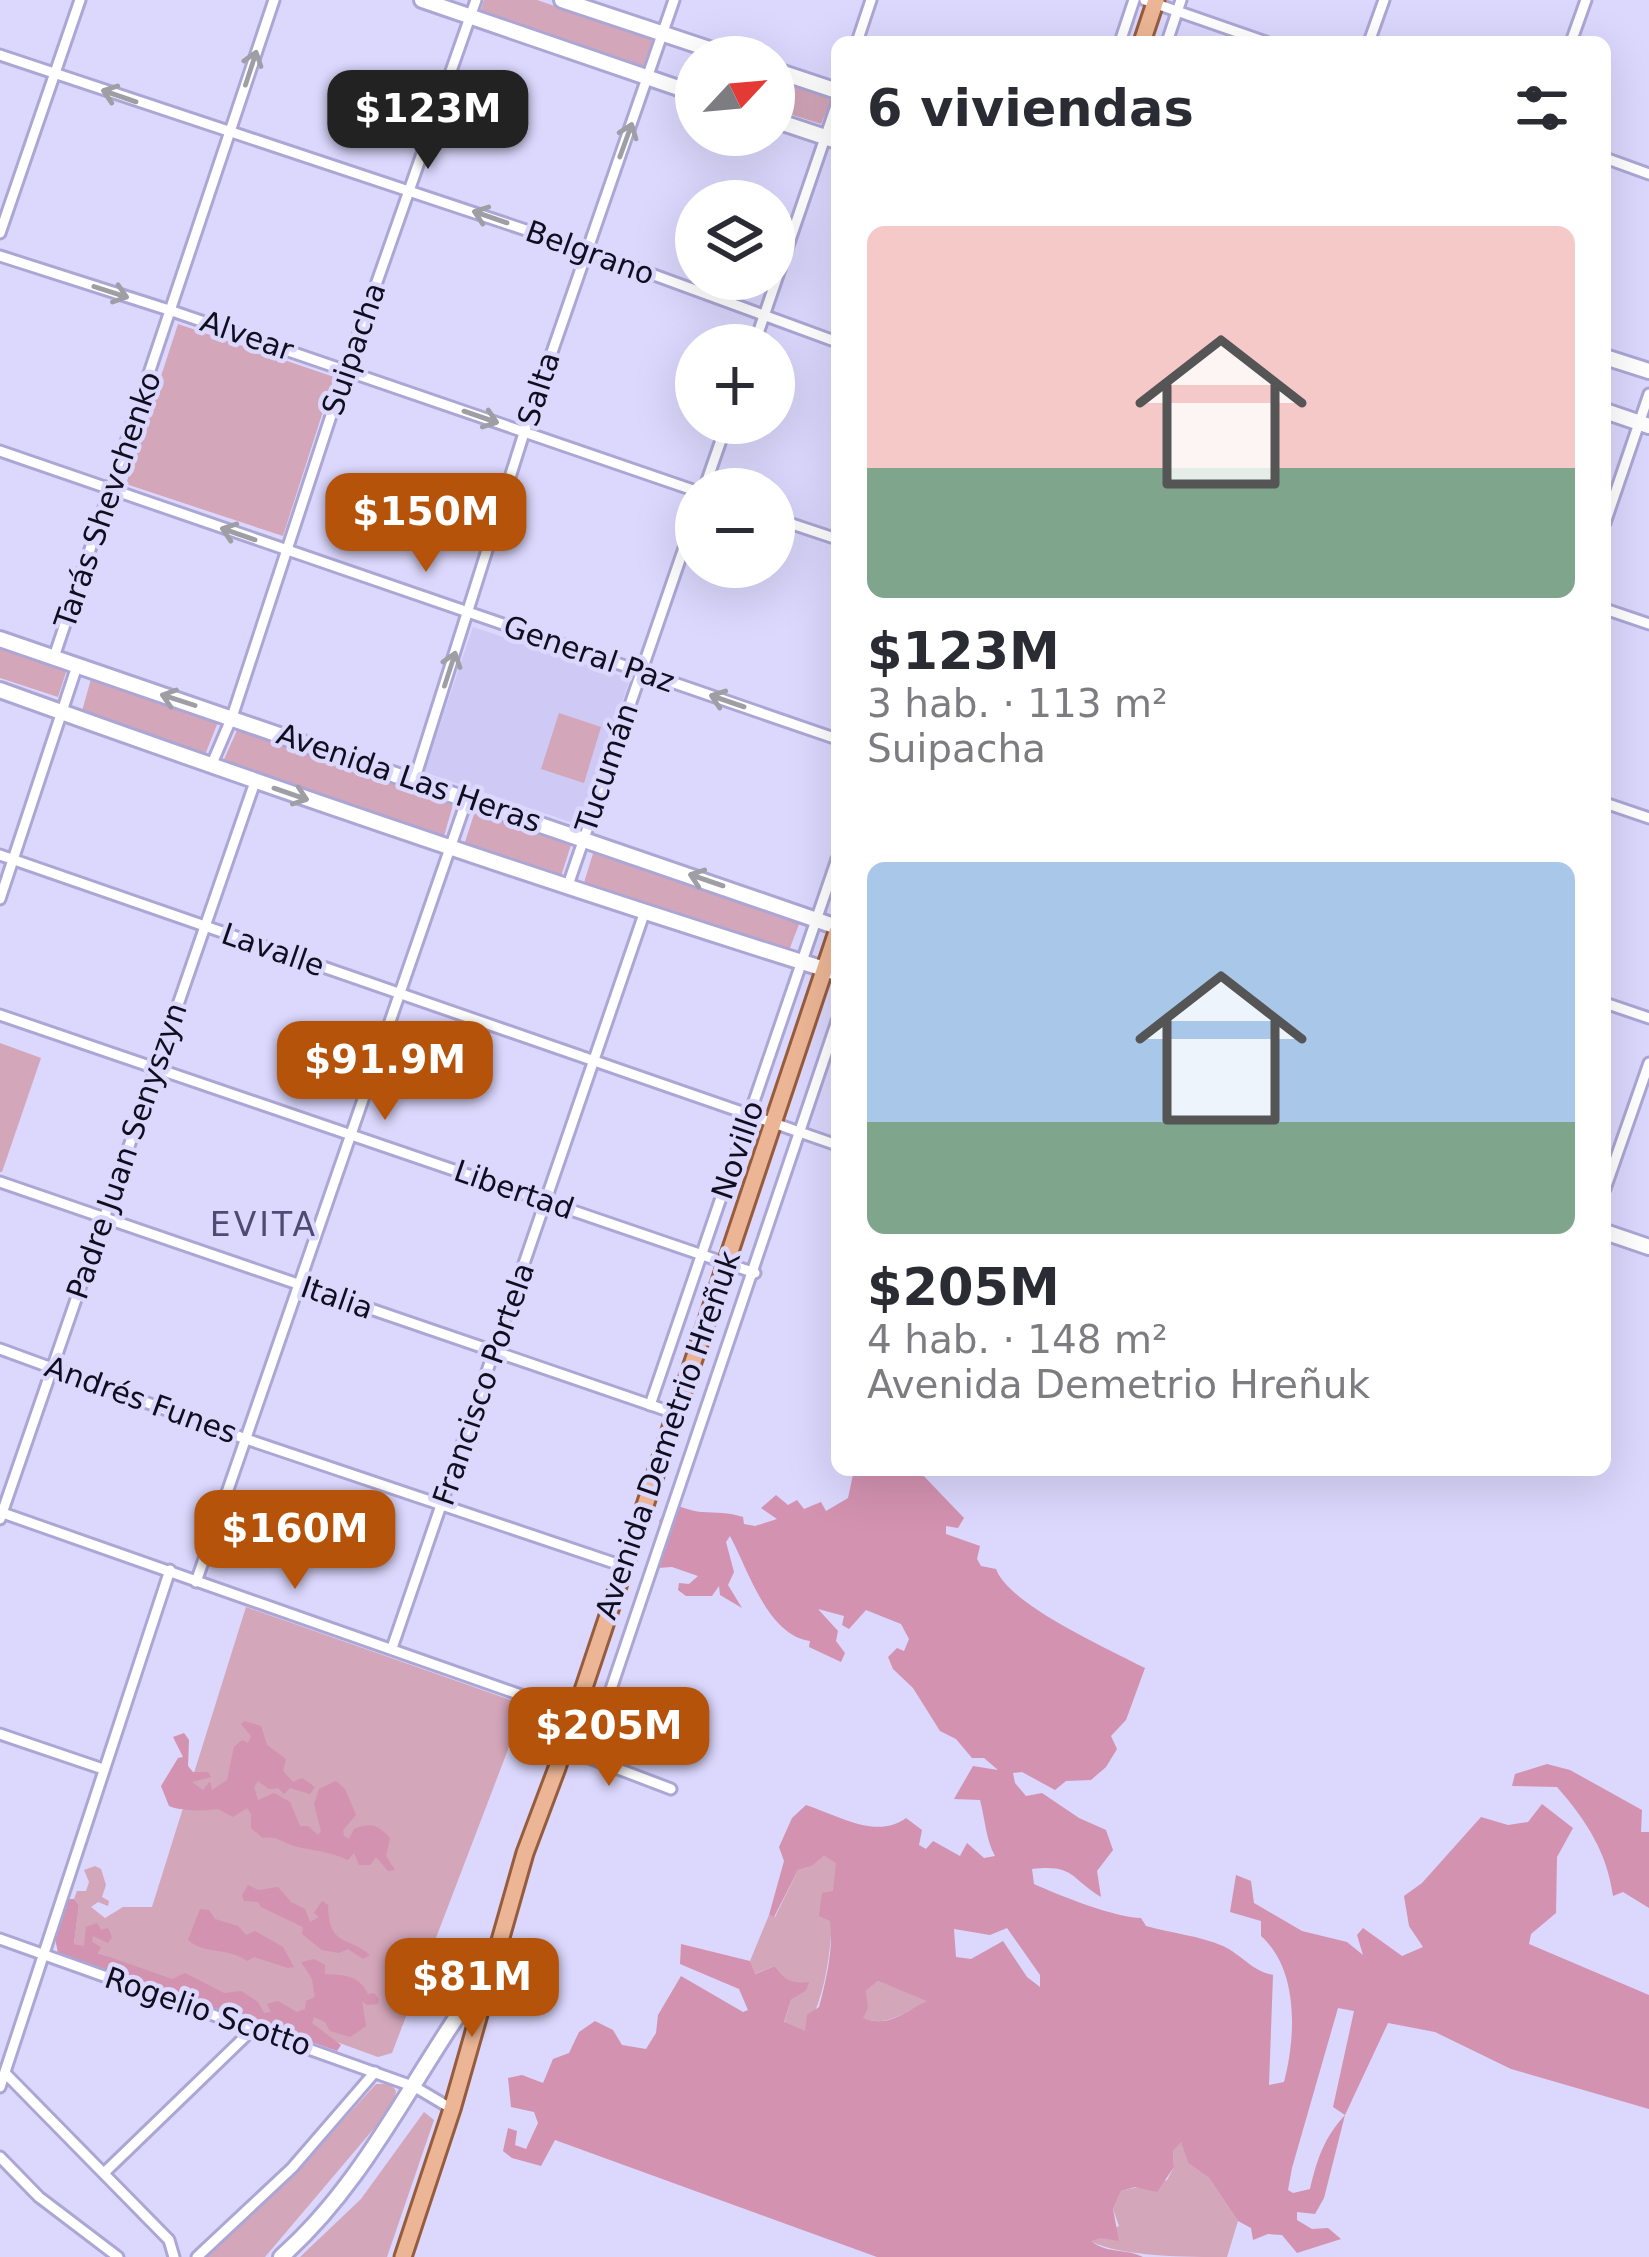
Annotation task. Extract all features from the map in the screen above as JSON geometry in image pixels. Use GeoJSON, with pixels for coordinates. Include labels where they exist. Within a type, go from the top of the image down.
{"type":"FeatureCollection","features":[{"type":"Feature","properties":{"kind":"main road"},"geometry":{"type":"LineString","coordinates":[[422,0],[675,87]]}},
{"type":"Feature","properties":{"kind":"main road"},"geometry":{"type":"LineString","coordinates":[[562,0],[675,38]]}},
{"type":"Feature","properties":{"kind":"main road"},"geometry":{"type":"LineString","coordinates":[[1143,36],[1152,1]]}},
{"type":"Feature","properties":{"kind":"main road"},"geometry":{"type":"LineString","coordinates":[[795,77],[831,89]]}},
{"type":"Feature","properties":{"kind":"main road"},"geometry":{"type":"LineString","coordinates":[[795,127],[831,139]]}},
{"type":"Feature","properties":{"kind":"main road"},"geometry":{"type":"LineString","coordinates":[[1611,359],[1649,371]]}},
{"type":"Feature","properties":{"kind":"main road"},"geometry":{"type":"LineString","coordinates":[[1611,412],[1644,424]]}},
{"type":"Feature","properties":{"kind":"main road","name":"Avenida Las Heras"},"geometry":{"type":"LineString","coordinates":[[0,639],[583,836],[831,926]]}},
{"type":"Feature","properties":{"kind":"main road","name":"Avenida Las Heras"},"geometry":{"type":"LineString","coordinates":[[0,690],[567,888],[831,971]]}},
{"type":"Feature","properties":{"kind":"main road","name":"Avenida Demetrio Hreñuk"},"geometry":{"type":"LineString","coordinates":[[403,2257],[452,2109],[525,1852],[773,1123],[831,971]]}},
{"type":"Feature","properties":{"kind":"main road"},"geometry":{"type":"LineString","coordinates":[[1611,1234],[1649,1247]]}},
{"type":"Feature","properties":{"kind":"main road"},"geometry":{"type":"LineString","coordinates":[[280,2257],[315,2227],[416,2087],[466,2000],[490,1969]]}},
{"type":"Feature","properties":{"kind":"street"},"geometry":{"type":"LineString","coordinates":[[0,233],[80,0]]}},
{"type":"Feature","properties":{"kind":"street","name":"Tarás Shevchenko"},"geometry":{"type":"LineString","coordinates":[[54,657],[274,0]]}},
{"type":"Feature","properties":{"kind":"street","name":"Suipacha"},"geometry":{"type":"LineString","coordinates":[[210,767],[232,717],[346,370],[476,0]]}},
{"type":"Feature","properties":{"kind":"street","name":"Salta"},"geometry":{"type":"LineString","coordinates":[[413,781],[524,433],[674,0]]}},
{"type":"Feature","properties":{"kind":"street"},"geometry":{"type":"LineString","coordinates":[[859,36],[871,0]]}},
{"type":"Feature","properties":{"kind":"street"},"geometry":{"type":"LineString","coordinates":[[1122,36],[1134,0]]}},
{"type":"Feature","properties":{"kind":"street"},"geometry":{"type":"LineString","coordinates":[[1169,36],[1181,0]]}},
{"type":"Feature","properties":{"kind":"street"},"geometry":{"type":"LineString","coordinates":[[1371,36],[1384,0]]}},
{"type":"Feature","properties":{"kind":"street"},"geometry":{"type":"LineString","coordinates":[[1573,36],[1586,0]]}},
{"type":"Feature","properties":{"kind":"street"},"geometry":{"type":"LineString","coordinates":[[1152,1],[1248,36]]}},
{"type":"Feature","properties":{"kind":"street","name":"Belgrano"},"geometry":{"type":"LineString","coordinates":[[0,55],[586,250],[831,340]]}},
{"type":"Feature","properties":{"kind":"street"},"geometry":{"type":"LineString","coordinates":[[761,324],[831,139]]}},
{"type":"Feature","properties":{"kind":"street"},"geometry":{"type":"LineString","coordinates":[[1611,160],[1649,174]]}},
{"type":"Feature","properties":{"kind":"street","name":"Alvear"},"geometry":{"type":"LineString","coordinates":[[0,256],[675,482]]}},
{"type":"Feature","properties":{"kind":"street"},"geometry":{"type":"LineString","coordinates":[[1611,508],[1644,424],[1649,394]]}},
{"type":"Feature","properties":{"kind":"street","name":"General Paz"},"geometry":{"type":"LineString","coordinates":[[0,452],[831,738]]}},
{"type":"Feature","properties":{"kind":"street"},"geometry":{"type":"LineString","coordinates":[[795,525],[831,537]]}},
{"type":"Feature","properties":{"kind":"street","name":"Tucumán"},"geometry":{"type":"LineString","coordinates":[[567,888],[675,573]]}},
{"type":"Feature","properties":{"kind":"street"},"geometry":{"type":"LineString","coordinates":[[1611,611],[1649,624]]}},
{"type":"Feature","properties":{"kind":"street"},"geometry":{"type":"LineString","coordinates":[[0,899],[77,666]]}},
{"type":"Feature","properties":{"kind":"street","name":"Padre Juan Senyszyn"},"geometry":{"type":"LineString","coordinates":[[1,1515],[255,782]]}},
{"type":"Feature","properties":{"kind":"street"},"geometry":{"type":"LineString","coordinates":[[196,1582],[467,800]]}},
{"type":"Feature","properties":{"kind":"street"},"geometry":{"type":"LineString","coordinates":[[1611,805],[1649,818]]}},
{"type":"Feature","properties":{"kind":"street","name":"Lavalle"},"geometry":{"type":"LineString","coordinates":[[0,855],[831,1143]]}},
{"type":"Feature","properties":{"kind":"street","name":"Novillo"},"geometry":{"type":"LineString","coordinates":[[650,1405],[831,877]]}},
{"type":"Feature","properties":{"kind":"street","name":"Francisco Portela"},"geometry":{"type":"LineString","coordinates":[[392,1648],[644,914]]}},
{"type":"Feature","properties":{"kind":"street"},"geometry":{"type":"LineString","coordinates":[[1611,1006],[1649,1018]]}},
{"type":"Feature","properties":{"kind":"street","name":"Libertad"},"geometry":{"type":"LineString","coordinates":[[0,1015],[755,1273]]}},
{"type":"Feature","properties":{"kind":"street"},"geometry":{"type":"LineString","coordinates":[[588,1757],[831,1039]]}},
{"type":"Feature","properties":{"kind":"street"},"geometry":{"type":"LineString","coordinates":[[1611,1172],[1649,1063]]}},
{"type":"Feature","properties":{"kind":"street","name":"Italia"},"geometry":{"type":"LineString","coordinates":[[0,1182],[674,1413]]}},
{"type":"Feature","properties":{"kind":"street","name":"Andrés Funes"},"geometry":{"type":"LineString","coordinates":[[0,1349],[246,1439],[623,1567]]}},
{"type":"Feature","properties":{"kind":"street"},"geometry":{"type":"LineString","coordinates":[[1,1515],[575,1714]]}},
{"type":"Feature","properties":{"kind":"street"},"geometry":{"type":"LineString","coordinates":[[0,2086],[170,1570]]}},
{"type":"Feature","properties":{"kind":"street"},"geometry":{"type":"LineString","coordinates":[[0,1735],[103,1769]]}},
{"type":"Feature","properties":{"kind":"street"},"geometry":{"type":"LineString","coordinates":[[563,1748],[671,1790]]}},
{"type":"Feature","properties":{"kind":"street","name":"Rogelio Scotto"},"geometry":{"type":"LineString","coordinates":[[0,1939],[416,2087],[452,2109]]}},
{"type":"Feature","properties":{"kind":"street"},"geometry":{"type":"LineString","coordinates":[[105,2172],[255,2027]]}},
{"type":"Feature","properties":{"kind":"street"},"geometry":{"type":"LineString","coordinates":[[197,2257],[292,2168],[375,2072]]}},
{"type":"Feature","properties":{"kind":"street"},"geometry":{"type":"LineString","coordinates":[[5,2074],[169,2240],[174,2257]]}},
{"type":"Feature","properties":{"kind":"street"},"geometry":{"type":"LineString","coordinates":[[0,2157],[39,2198],[118,2257]]}},
{"type":"Feature","properties":{"kind":"shaded area"},"geometry":{"type":"Polygon","coordinates":[[[484,0],[537,0],[655,40],[645,67],[480,13],[484,0]]]}},
{"type":"Feature","properties":{"kind":"shaded area"},"geometry":{"type":"Polygon","coordinates":[[[795,84],[831,95],[821,124],[795,116],[795,84]]]}},
{"type":"Feature","properties":{"kind":"shaded area"},"geometry":{"type":"Polygon","coordinates":[[[178,324],[334,377],[283,536],[126,484],[178,324]]]}},
{"type":"Feature","properties":{"kind":"shaded area"},"geometry":{"type":"Polygon","coordinates":[[[473,627],[630,679],[579,825],[424,772],[473,627]]]}},
{"type":"Feature","properties":{"kind":"shaded area"},"geometry":{"type":"Polygon","coordinates":[[[0,647],[67,669],[58,697],[0,678],[0,647]]]}},
{"type":"Feature","properties":{"kind":"shaded area"},"geometry":{"type":"Polygon","coordinates":[[[91,679],[218,722],[205,755],[82,711],[91,679]]]}},
{"type":"Feature","properties":{"kind":"shaded area"},"geometry":{"type":"Polygon","coordinates":[[[559,713],[601,727],[584,783],[541,769],[559,713]]]}},
{"type":"Feature","properties":{"kind":"shaded area"},"geometry":{"type":"Polygon","coordinates":[[[238,728],[453,805],[444,836],[222,764],[238,728]]]}},
{"type":"Feature","properties":{"kind":"shaded area"},"geometry":{"type":"Polygon","coordinates":[[[475,811],[572,842],[561,876],[464,845],[475,811]]]}},
{"type":"Feature","properties":{"kind":"shaded area"},"geometry":{"type":"Polygon","coordinates":[[[595,847],[801,919],[788,953],[583,886],[595,847]]]}},
{"type":"Feature","properties":{"kind":"shaded area"},"geometry":{"type":"Polygon","coordinates":[[[0,1043],[41,1058],[2,1172],[0,1172],[0,1043]]]}},
{"type":"Feature","properties":{"kind":"shaded area"},"geometry":{"type":"Polygon","coordinates":[[[853,1476],[924,1476],[964,1518],[958,1528],[946,1526],[946,1534],[980,1546],[977,1559],[981,1566],[996,1569],[1005,1583],[1039,1611],[1145,1668],[1126,1720],[1111,1736],[1117,1749],[1091,1780],[1066,1781],[1055,1790],[1022,1772],[1013,1773],[1026,1796],[1042,1793],[1106,1830],[1113,1850],[1097,1871],[1101,1897],[1071,1874],[1056,1869],[1032,1869],[1034,1884],[1102,1910],[1141,1918],[1146,1926],[1214,1943],[1273,1975],[1269,2085],[1284,2082],[1291,2045],[1291,2004],[1282,1967],[1261,1936],[1261,1921],[1230,1912],[1236,1875],[1251,1881],[1254,1903],[1302,1931],[1347,1942],[1363,1955],[1357,1935],[1363,1928],[1402,1956],[1423,1947],[1409,1926],[1404,1896],[1422,1883],[1481,1817],[1508,1825],[1528,1822],[1542,1804],[1573,1828],[1557,1857],[1556,1913],[1531,1934],[1529,1944],[1649,1995],[1649,2109],[1511,2069],[1435,2032],[1388,2023],[1345,2115],[1324,2198],[1315,2214],[1297,2212],[1297,2220],[1312,2229],[1328,2228],[1341,2239],[1297,2253],[1282,2235],[1253,2240],[1251,2228],[1238,2221],[1209,2178],[1188,2163],[1181,2142],[1173,2151],[1174,2167],[1157,2192],[1135,2187],[1121,2191],[1113,2209],[1119,2241],[1091,2241],[1143,2257],[877,2257],[555,2140],[541,2166],[512,2158],[503,2151],[508,2128],[517,2131],[515,2145],[526,2149],[538,2123],[534,2112],[511,2107],[508,2078],[522,2075],[543,2083],[553,2059],[569,2053],[579,2032],[595,2021],[613,2030],[622,2045],[646,2049],[656,2033],[658,2015],[681,1976],[743,2012],[748,2010],[739,1989],[680,1964],[681,1944],[750,1961],[755,1974],[775,1966],[789,1980],[809,1982],[806,1991],[791,2000],[784,2022],[805,2031],[807,2015],[819,2007],[827,1975],[830,1921],[819,1916],[822,1893],[833,1891],[836,1863],[824,1856],[798,1870],[774,1917],[769,1915],[784,1861],[779,1847],[792,1818],[806,1805],[870,1826],[906,1818],[922,1830],[919,1845],[926,1849],[933,1841],[960,1856],[967,1843],[984,1858],[995,1856],[980,1800],[954,1799],[973,1766],[998,1770],[984,1758],[972,1758],[956,1739],[940,1731],[913,1688],[893,1669],[888,1657],[897,1648],[904,1651],[909,1639],[901,1624],[866,1610],[849,1629],[842,1625],[844,1616],[818,1609],[838,1631],[836,1641],[845,1653],[841,1662],[782,1627],[752,1582],[730,1536],[726,1542],[734,1572],[728,1585],[742,1608],[720,1595],[719,1586],[712,1596],[686,1596],[678,1590],[679,1583],[689,1584],[698,1576],[672,1567],[657,1568],[650,1562],[665,1533],[659,1521],[671,1504],[738,1515],[744,1524],[755,1526],[777,1519],[761,1508],[776,1495],[788,1505],[797,1500],[804,1509],[821,1502],[826,1511],[848,1498],[853,1476]],[[1007,1928],[990,1935],[954,1929],[956,1957],[971,1959],[1003,1941],[1027,1977],[1040,1987],[1040,1975],[1007,1928]],[[878,1981],[866,1991],[868,2008],[863,2018],[881,2021],[927,2001],[878,1981]],[[1338,2008],[1288,2190],[1310,2189],[1322,2149],[1345,2115],[1333,2107],[1354,2011],[1338,2008]]]}},
{"type":"Feature","properties":{"kind":"shaded area"},"geometry":{"type":"Polygon","coordinates":[[[246,1607],[525,1705],[392,2053],[378,2057],[133,1968],[97,1952],[91,1942],[93,1936],[112,1937],[88,1935],[84,1947],[74,1944],[79,1905],[74,1899],[77,1891],[86,1891],[89,1882],[84,1870],[101,1869],[106,1885],[102,1897],[109,1901],[108,1906],[98,1902],[91,1907],[105,1918],[123,1907],[152,1907],[246,1607]]]}},
{"type":"Feature","properties":{"kind":"shaded area"},"geometry":{"type":"Polygon","coordinates":[[[241,1724],[261,1726],[267,1745],[286,1759],[283,1771],[293,1782],[302,1778],[315,1787],[310,1794],[290,1788],[284,1794],[258,1781],[254,1787],[258,1800],[274,1793],[290,1802],[300,1826],[318,1835],[314,1804],[319,1789],[336,1781],[345,1789],[356,1815],[343,1830],[344,1836],[349,1839],[354,1829],[365,1826],[382,1830],[390,1838],[386,1856],[395,1870],[388,1871],[376,1857],[370,1865],[359,1865],[354,1853],[348,1860],[263,1838],[251,1828],[247,1808],[233,1817],[218,1809],[169,1806],[161,1786],[183,1757],[173,1737],[184,1733],[189,1740],[188,1766],[211,1777],[192,1782],[203,1790],[210,1781],[212,1790],[227,1780],[234,1747],[242,1740],[248,1743],[251,1736],[241,1724]]]}},
{"type":"Feature","properties":{"kind":"shaded area"},"geometry":{"type":"Polygon","coordinates":[[[1547,1764],[1570,1770],[1642,1810],[1641,1832],[1649,1832],[1649,1908],[1623,1892],[1613,1896],[1594,1837],[1557,1787],[1512,1786],[1515,1774],[1547,1764]]]}},
{"type":"Feature","properties":{"kind":"shaded area"},"geometry":{"type":"Polygon","coordinates":[[[824,1856],[837,1863],[830,1950],[822,1992],[805,2032],[784,2023],[791,2000],[806,1991],[783,1978],[775,1966],[754,1974],[750,1961],[769,1915],[775,1917],[798,1870],[824,1856]]]}},
{"type":"Feature","properties":{"kind":"shaded area"},"geometry":{"type":"Polygon","coordinates":[[[248,1885],[258,1890],[278,1887],[305,1909],[310,1922],[319,1917],[314,1913],[322,1901],[328,1905],[335,1934],[370,1955],[363,1959],[348,1949],[339,1953],[322,1950],[302,1934],[303,1927],[258,1902],[244,1901],[248,1885]]]}},
{"type":"Feature","properties":{"kind":"shaded area"},"geometry":{"type":"Polygon","coordinates":[[[67,1899],[79,1905],[74,1944],[84,1946],[86,1927],[97,1923],[101,1930],[108,1928],[112,1937],[108,1943],[93,1936],[92,1942],[101,1947],[98,1953],[172,1979],[185,1973],[224,1993],[241,1991],[258,2002],[264,2013],[271,2012],[267,2004],[278,2001],[297,2012],[305,2009],[306,2001],[315,1997],[312,1979],[301,1962],[314,1959],[325,1965],[325,1974],[345,1976],[368,1994],[374,1993],[378,2004],[362,2001],[366,2026],[350,2037],[330,2031],[314,2017],[312,2023],[341,2045],[337,2051],[58,1953],[54,1933],[67,1899]]]}},
{"type":"Feature","properties":{"kind":"shaded area"},"geometry":{"type":"Polygon","coordinates":[[[200,1909],[238,1926],[246,1935],[255,1931],[283,1947],[294,1967],[254,1957],[247,1961],[195,1945],[188,1940],[200,1909]]]}},
{"type":"Feature","properties":{"kind":"shaded area"},"geometry":{"type":"Polygon","coordinates":[[[878,1981],[929,2001],[889,2020],[862,2018],[866,1991],[878,1981]]]}},
{"type":"Feature","properties":{"kind":"shaded area"},"geometry":{"type":"Polygon","coordinates":[[[376,2084],[391,2084],[396,2091],[393,2106],[265,2257],[204,2257],[292,2176],[376,2084]]]}},
{"type":"Feature","properties":{"kind":"shaded area"},"geometry":{"type":"Polygon","coordinates":[[[424,2112],[434,2120],[387,2257],[300,2257],[361,2199],[424,2112]]]}},
{"type":"Feature","properties":{"kind":"shaded area"},"geometry":{"type":"Polygon","coordinates":[[[1181,2141],[1188,2163],[1209,2178],[1238,2221],[1227,2257],[1137,2253],[1090,2241],[1119,2226],[1113,2209],[1121,2191],[1167,2180],[1174,2167],[1173,2151],[1181,2141]]]}},
{"type":"Feature","properties":{"kind":"district","name":"EVITA"},"geometry":{"type":"Point","coordinates":[264,1224]}}]}
